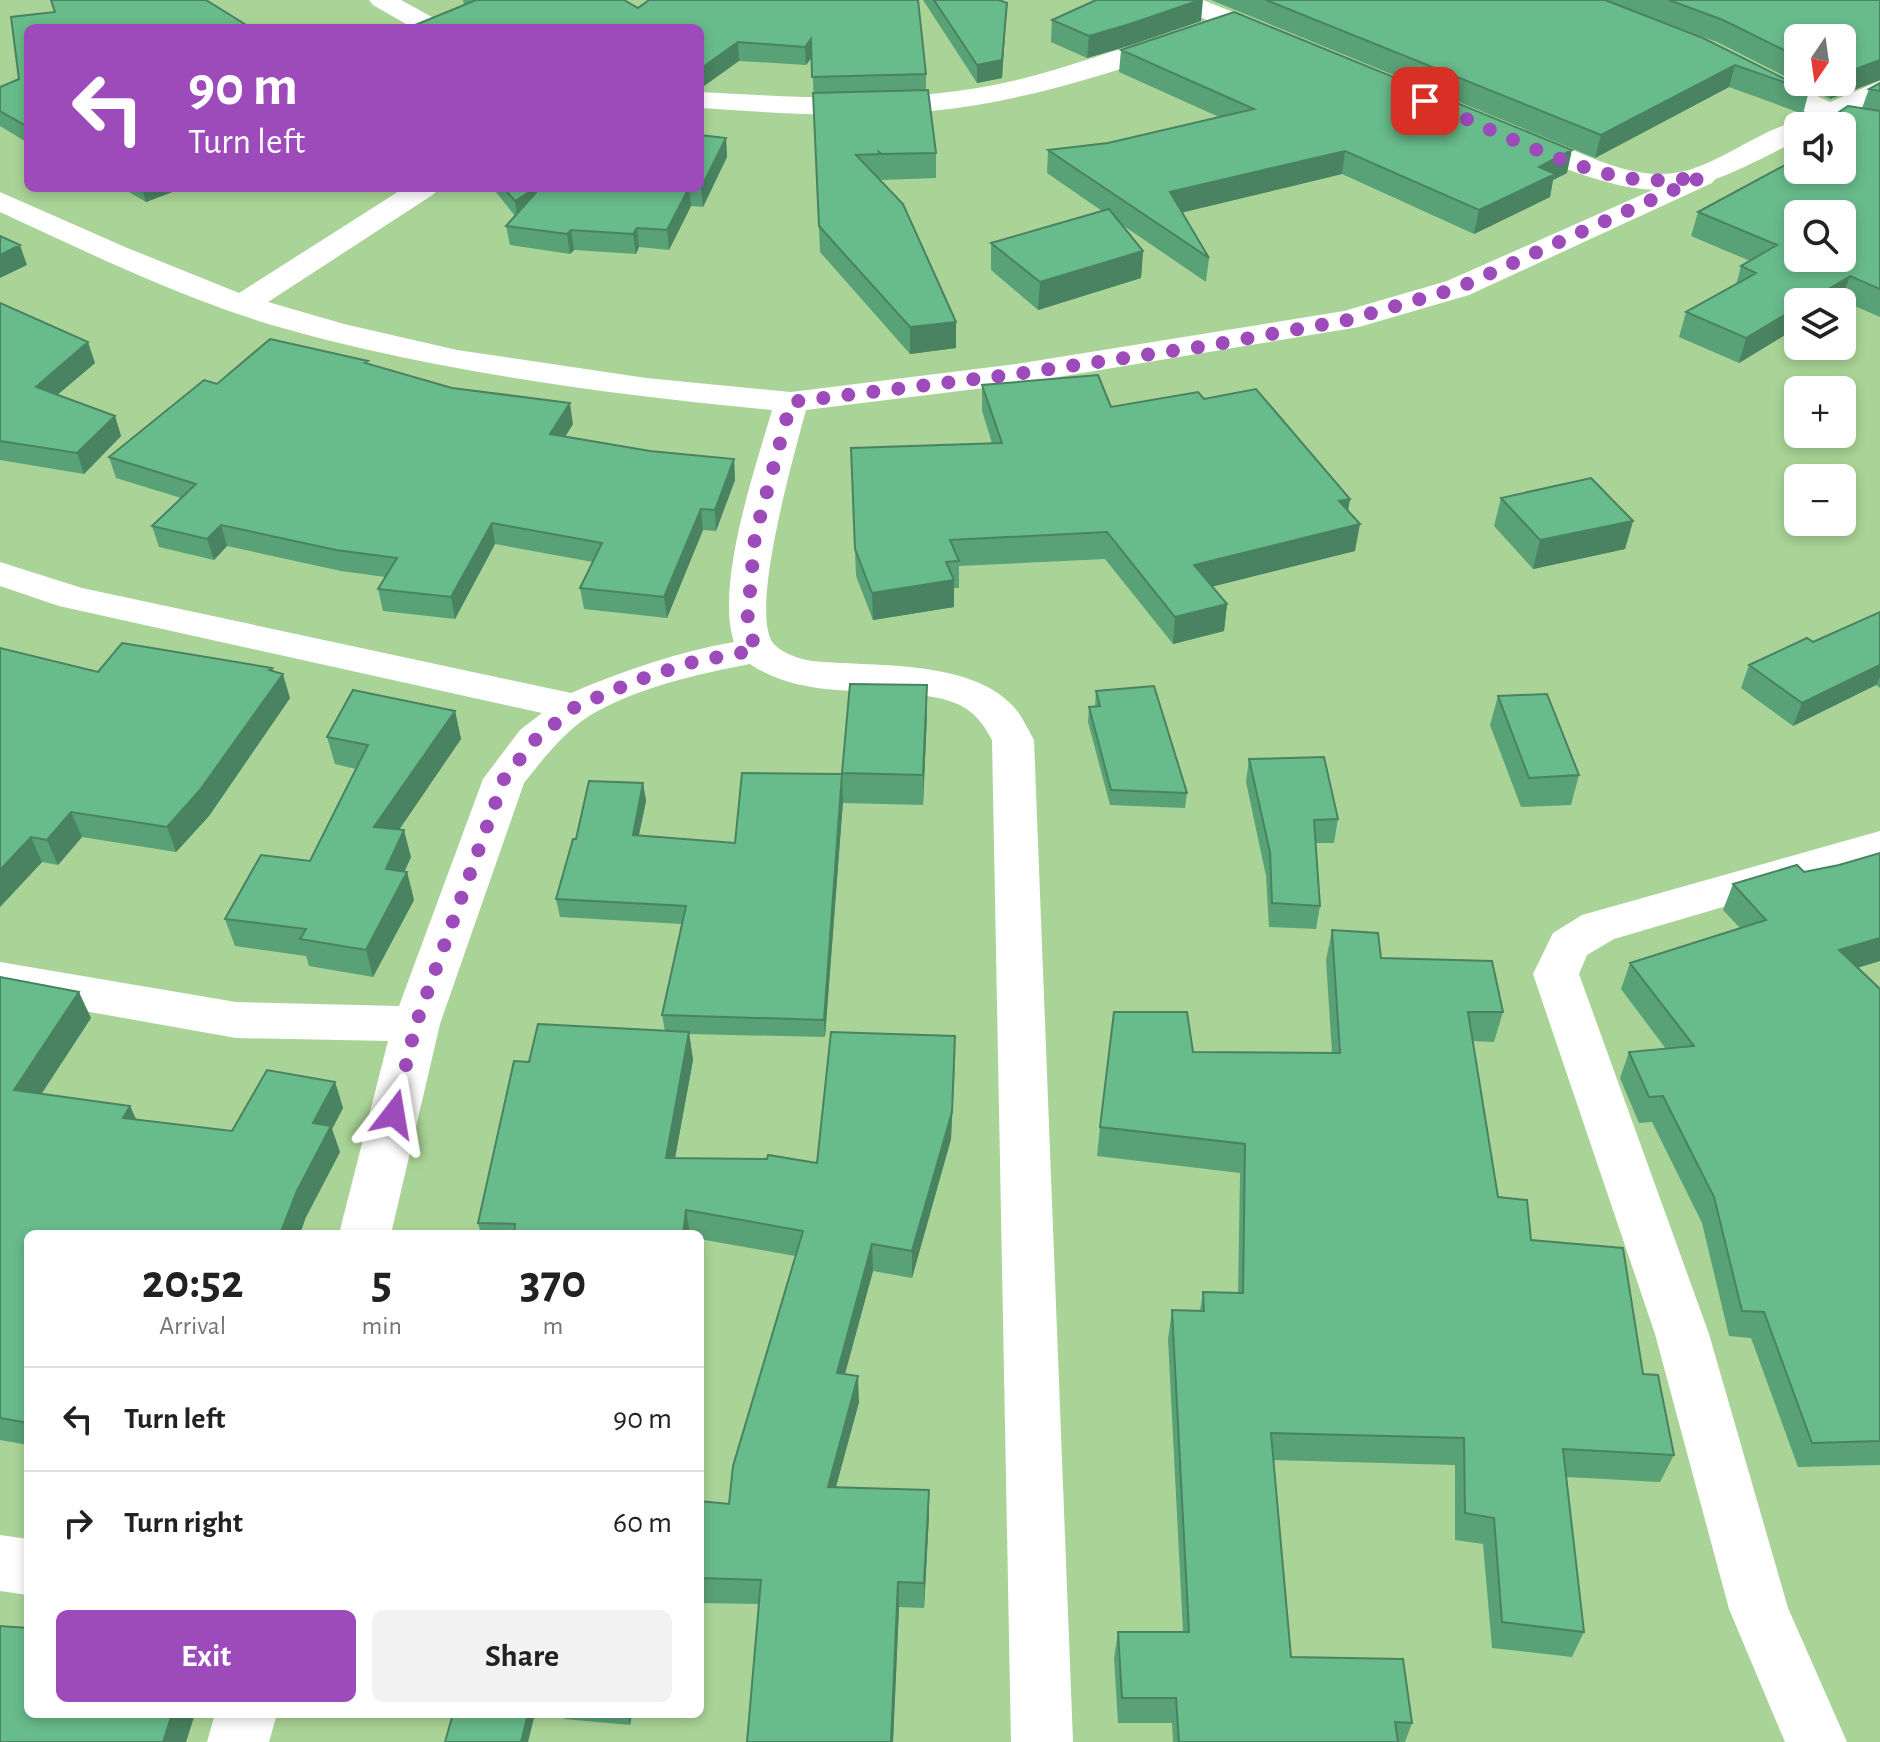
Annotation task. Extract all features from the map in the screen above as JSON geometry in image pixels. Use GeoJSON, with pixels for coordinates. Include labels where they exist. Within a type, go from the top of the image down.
{"type":"FeatureCollection","features":[{"type":"Feature","properties":{"kind":"street"},"geometry":{"type":"LineString","coordinates":[[382,0],[425,24]]}},
{"type":"Feature","properties":{"kind":"street"},"geometry":{"type":"LineString","coordinates":[[1181,0],[1304,51]]}},
{"type":"Feature","properties":{"kind":"street"},"geometry":{"type":"LineString","coordinates":[[704,100],[823,107],[934,103],[1053,79],[1138,55],[1232,21]]}},
{"type":"Feature","properties":{"kind":"street"},"geometry":{"type":"LineString","coordinates":[[1734,65],[1797,112]]}},
{"type":"Feature","properties":{"kind":"street"},"geometry":{"type":"LineString","coordinates":[[1831,112],[1880,89]]}},
{"type":"Feature","properties":{"kind":"street"},"geometry":{"type":"LineString","coordinates":[[1856,123],[1870,123]]}},
{"type":"Feature","properties":{"kind":"street"},"geometry":{"type":"LineString","coordinates":[[1491,128],[1591,170],[1629,178],[1666,181],[1702,177]]}},
{"type":"Feature","properties":{"kind":"street"},"geometry":{"type":"LineString","coordinates":[[0,201],[114,254],[242,305],[336,332],[457,360],[646,388],[791,402],[1060,367],[1348,320],[1458,288],[1702,177],[1784,135]]}},
{"type":"Feature","properties":{"kind":"street"},"geometry":{"type":"LineString","coordinates":[[242,305],[418,192]]}},
{"type":"Feature","properties":{"kind":"street"},"geometry":{"type":"LineString","coordinates":[[791,402],[755,536],[747,624],[756,650],[786,668],[831,677],[923,682],[966,692],[997,712],[1013,740],[1042,1742]]}},
{"type":"Feature","properties":{"kind":"street"},"geometry":{"type":"LineString","coordinates":[[0,573],[73,598],[575,707]]}},
{"type":"Feature","properties":{"kind":"street"},"geometry":{"type":"LineString","coordinates":[[366,1230],[416,1024],[504,779],[535,740],[575,707],[635,681],[693,662],[756,650]]}},
{"type":"Feature","properties":{"kind":"street"},"geometry":{"type":"LineString","coordinates":[[1816,1742],[1759,1609],[1682,1334],[1556,974],[1569,945],[1598,927],[1880,846]]}},
{"type":"Feature","properties":{"kind":"street"},"geometry":{"type":"LineString","coordinates":[[0,979],[236,1020],[416,1024]]}},
{"type":"Feature","properties":{"kind":"street"},"geometry":{"type":"LineString","coordinates":[[0,1563],[24,1566]]}},
{"type":"Feature","properties":{"kind":"street"},"geometry":{"type":"LineString","coordinates":[[238,1742],[245,1718]]}},
{"type":"Feature","properties":{"kind":"building"},"geometry":{"type":"Polygon","coordinates":[[[51,0],[206,0],[245,24],[24,24],[24,125],[0,111],[0,87],[19,79],[11,17],[55,12],[51,0]]]}},
{"type":"Feature","properties":{"kind":"building"},"geometry":{"type":"Polygon","coordinates":[[[476,0],[624,0],[638,8],[649,0],[918,0],[926,74],[812,77],[811,39],[805,47],[738,42],[704,66],[704,24],[418,24],[476,0]]]}},
{"type":"Feature","properties":{"kind":"building"},"geometry":{"type":"Polygon","coordinates":[[[934,0],[999,0],[1007,3],[1002,60],[977,65],[934,0]]]}},
{"type":"Feature","properties":{"kind":"building"},"geometry":{"type":"Polygon","coordinates":[[[1096,0],[1200,0],[1089,36],[1052,20],[1096,0]]]}},
{"type":"Feature","properties":{"kind":"building"},"geometry":{"type":"Polygon","coordinates":[[[1266,0],[1605,0],[1703,38],[1784,78],[1784,82],[1735,65],[1601,135],[1266,0]]]}},
{"type":"Feature","properties":{"kind":"building"},"geometry":{"type":"Polygon","coordinates":[[[1669,0],[1880,0],[1880,60],[1856,69],[1856,24],[1784,24],[1784,50],[1723,20],[1669,0]]]}},
{"type":"Feature","properties":{"kind":"building"},"geometry":{"type":"Polygon","coordinates":[[[1234,12],[1572,150],[1539,167],[1555,174],[1479,210],[1345,151],[1170,192],[1209,258],[1048,150],[1108,143],[1254,109],[1121,50],[1234,12]]]}},
{"type":"Feature","properties":{"kind":"building"},"geometry":{"type":"Polygon","coordinates":[[[1880,83],[1880,91],[1869,89],[1880,83]]]}},
{"type":"Feature","properties":{"kind":"building"},"geometry":{"type":"Polygon","coordinates":[[[928,90],[936,153],[879,152],[856,155],[903,204],[956,322],[910,327],[819,226],[813,93],[928,90]]]}},
{"type":"Feature","properties":{"kind":"building"},"geometry":{"type":"Polygon","coordinates":[[[1848,106],[1880,111],[1880,289],[1850,276],[1830,288],[1784,288],[1784,315],[1746,338],[1686,312],[1756,273],[1741,266],[1777,245],[1698,212],[1784,166],[1784,184],[1856,184],[1856,112],[1839,112],[1848,106]]]}},
{"type":"Feature","properties":{"kind":"building"},"geometry":{"type":"Polygon","coordinates":[[[704,135],[726,138],[704,182],[704,135]]]}},
{"type":"Feature","properties":{"kind":"building"},"geometry":{"type":"Polygon","coordinates":[[[507,192],[530,192],[515,201],[507,192]]]}},
{"type":"Feature","properties":{"kind":"building"},"geometry":{"type":"Polygon","coordinates":[[[536,192],[687,192],[667,230],[637,228],[633,234],[571,230],[567,234],[506,226],[536,192]]]}},
{"type":"Feature","properties":{"kind":"building"},"geometry":{"type":"Polygon","coordinates":[[[1109,209],[1143,251],[1040,282],[991,243],[1109,209]]]}},
{"type":"Feature","properties":{"kind":"building"},"geometry":{"type":"Polygon","coordinates":[[[0,236],[20,245],[0,255],[0,236]]]}},
{"type":"Feature","properties":{"kind":"building"},"geometry":{"type":"Polygon","coordinates":[[[0,303],[88,342],[36,387],[115,416],[77,453],[0,441],[0,303]]]}},
{"type":"Feature","properties":{"kind":"building"},"geometry":{"type":"Polygon","coordinates":[[[270,339],[368,361],[365,363],[452,388],[570,403],[550,434],[650,451],[734,459],[715,510],[701,509],[664,597],[580,588],[602,543],[492,523],[451,597],[378,589],[397,558],[336,550],[221,525],[207,539],[152,526],[196,484],[109,457],[204,380],[217,384],[270,339]]]}},
{"type":"Feature","properties":{"kind":"building"},"geometry":{"type":"Polygon","coordinates":[[[1098,375],[1111,407],[1198,392],[1204,399],[1256,389],[1350,499],[1339,501],[1360,524],[1194,565],[1227,604],[1175,617],[1107,532],[950,540],[959,561],[946,562],[954,580],[872,593],[855,549],[851,448],[1002,443],[982,385],[1098,375]]]}},
{"type":"Feature","properties":{"kind":"building"},"geometry":{"type":"Polygon","coordinates":[[[1591,478],[1633,521],[1540,540],[1501,498],[1591,478]]]}},
{"type":"Feature","properties":{"kind":"building"},"geometry":{"type":"Polygon","coordinates":[[[1880,612],[1880,665],[1802,703],[1749,665],[1807,638],[1813,642],[1880,612]]]}},
{"type":"Feature","properties":{"kind":"building"},"geometry":{"type":"Polygon","coordinates":[[[122,643],[272,668],[269,670],[283,674],[200,790],[167,827],[71,812],[47,840],[31,837],[0,870],[0,648],[98,672],[122,643]]]}},
{"type":"Feature","properties":{"kind":"building"},"geometry":{"type":"Polygon","coordinates":[[[850,684],[927,685],[923,775],[842,773],[850,684]]]}},
{"type":"Feature","properties":{"kind":"building"},"geometry":{"type":"Polygon","coordinates":[[[1154,686],[1187,793],[1111,790],[1089,707],[1100,706],[1096,691],[1154,686]]]}},
{"type":"Feature","properties":{"kind":"building"},"geometry":{"type":"Polygon","coordinates":[[[353,690],[455,711],[374,827],[404,830],[386,869],[407,872],[366,950],[300,939],[306,929],[225,919],[261,855],[310,861],[368,745],[327,737],[353,690]]]}},
{"type":"Feature","properties":{"kind":"building"},"geometry":{"type":"Polygon","coordinates":[[[1547,694],[1579,775],[1529,778],[1498,696],[1547,694]]]}},
{"type":"Feature","properties":{"kind":"building"},"geometry":{"type":"Polygon","coordinates":[[[1324,757],[1338,819],[1314,820],[1320,906],[1272,903],[1270,852],[1249,759],[1324,757]]]}},
{"type":"Feature","properties":{"kind":"building"},"geometry":{"type":"Polygon","coordinates":[[[742,773],[842,774],[824,1020],[662,1015],[686,906],[556,899],[573,839],[576,839],[589,781],[643,783],[633,835],[735,843],[742,773]]]}},
{"type":"Feature","properties":{"kind":"building"},"geometry":{"type":"Polygon","coordinates":[[[1880,853],[1880,938],[1839,950],[1880,989],[1880,1441],[1812,1443],[1764,1312],[1742,1311],[1714,1197],[1663,1096],[1649,1097],[1629,1052],[1694,1046],[1630,963],[1766,920],[1733,884],[1797,865],[1804,872],[1880,853]]]}},
{"type":"Feature","properties":{"kind":"building"},"geometry":{"type":"Polygon","coordinates":[[[1332,930],[1378,933],[1381,958],[1492,961],[1503,1012],[1468,1012],[1498,1197],[1527,1200],[1531,1240],[1623,1248],[1643,1374],[1658,1375],[1674,1455],[1563,1449],[1584,1632],[1502,1622],[1494,1518],[1465,1513],[1464,1438],[1271,1433],[1291,1657],[1403,1659],[1412,1723],[1395,1722],[1398,1742],[1179,1742],[1176,1698],[1122,1698],[1118,1632],[1189,1632],[1172,1310],[1204,1311],[1203,1292],[1243,1293],[1245,1144],[1100,1127],[1114,1012],[1187,1012],[1193,1052],[1340,1053],[1332,930]]]}},
{"type":"Feature","properties":{"kind":"building"},"geometry":{"type":"Polygon","coordinates":[[[0,977],[79,992],[14,1090],[130,1106],[123,1118],[232,1131],[267,1070],[335,1082],[313,1123],[331,1126],[297,1191],[282,1230],[24,1230],[24,1422],[0,1418],[0,977]]]}},
{"type":"Feature","properties":{"kind":"building"},"geometry":{"type":"Polygon","coordinates":[[[538,1024],[689,1032],[666,1158],[767,1159],[768,1155],[817,1163],[831,1032],[955,1036],[952,1112],[912,1251],[872,1244],[837,1373],[858,1376],[828,1487],[929,1490],[924,1583],[898,1582],[891,1742],[747,1742],[761,1580],[704,1578],[704,1501],[729,1504],[733,1466],[803,1231],[686,1210],[684,1230],[514,1230],[515,1224],[478,1223],[514,1061],[529,1062],[538,1024]]]}},
{"type":"Feature","properties":{"kind":"building"},"geometry":{"type":"Polygon","coordinates":[[[0,1626],[24,1628],[24,1718],[171,1718],[163,1742],[0,1742],[0,1626]]]}},
{"type":"Feature","properties":{"kind":"building"},"geometry":{"type":"Polygon","coordinates":[[[452,1718],[527,1718],[521,1742],[445,1742],[452,1718]]]}},
{"type":"Feature","properties":{"kind":"route"},"geometry":{"type":"LineString","coordinates":[[394,1114],[416,1024],[504,779],[535,740],[575,707],[635,681],[693,662],[756,650],[747,624],[755,536],[791,402],[1016,374],[1206,346],[1348,320],[1458,288],[1702,177],[1666,181],[1629,178],[1591,170],[1425,101]]}}]}
